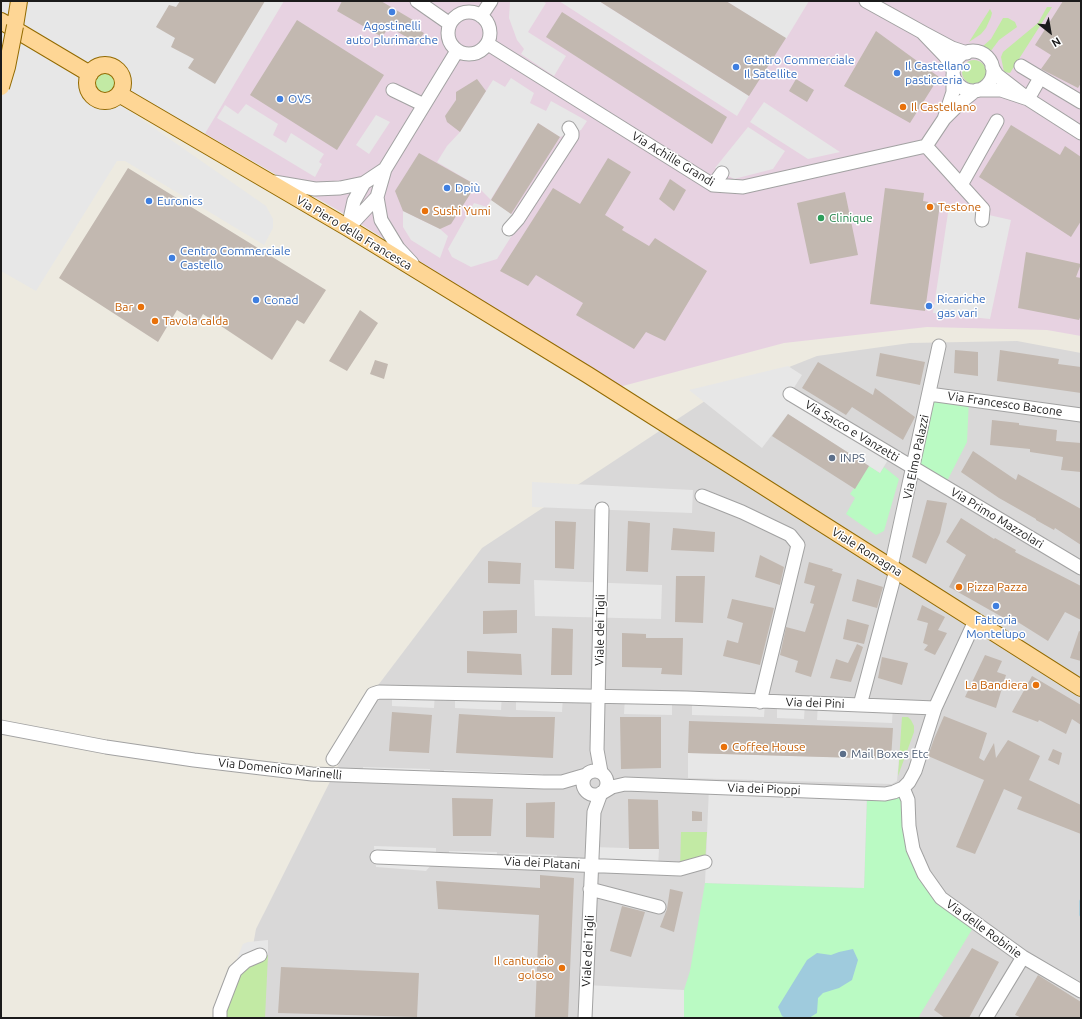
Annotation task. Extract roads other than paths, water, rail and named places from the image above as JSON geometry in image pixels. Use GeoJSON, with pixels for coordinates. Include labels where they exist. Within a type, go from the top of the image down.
{"type":"FeatureCollection","features":[{"type":"Feature","properties":{"kind":"main road"},"geometry":{"type":"LineString","coordinates":[[1,87],[7,67],[19,1]]}},
{"type":"Feature","properties":{"kind":"main road"},"geometry":{"type":"LineString","coordinates":[[1,21],[90,74]]}},
{"type":"Feature","properties":{"kind":"main road"},"geometry":{"type":"LineString","coordinates":[[99,66],[114,68],[121,75],[122,81],[119,94],[107,101],[94,97],[88,85],[90,74],[99,66]]}},
{"type":"Feature","properties":{"kind":"main road","name":"Via Piero della Francesca"},"geometry":{"type":"LineString","coordinates":[[119,94],[348,228],[653,416]]}},
{"type":"Feature","properties":{"kind":"main road","name":"Viale Romagna"},"geometry":{"type":"LineString","coordinates":[[653,416],[1081,688]]}},
{"type":"Feature","properties":{"kind":"street"},"geometry":{"type":"LineString","coordinates":[[417,1],[450,24]]}},
{"type":"Feature","properties":{"kind":"street"},"geometry":{"type":"LineString","coordinates":[[481,16],[491,1]]}},
{"type":"Feature","properties":{"kind":"street"},"geometry":{"type":"LineString","coordinates":[[866,1],[952,48],[967,53],[975,52],[984,55],[997,75],[1028,99],[1081,133]]}},
{"type":"Feature","properties":{"kind":"street"},"geometry":{"type":"LineString","coordinates":[[467,12],[481,16],[489,26],[490,38],[488,44],[483,50],[470,55],[457,51],[453,47],[448,36],[450,24],[460,14],[467,12]]}},
{"type":"Feature","properties":{"kind":"street"},"geometry":{"type":"LineString","coordinates":[[922,32],[945,56],[959,85],[966,90],[1001,90],[1028,99]]}},
{"type":"Feature","properties":{"kind":"street","name":"Via Achille Grandi"},"geometry":{"type":"LineString","coordinates":[[488,44],[713,185],[743,187],[926,146]]}},
{"type":"Feature","properties":{"kind":"street"},"geometry":{"type":"LineString","coordinates":[[426,276],[398,248],[381,220],[377,197],[385,169],[457,51]]}},
{"type":"Feature","properties":{"kind":"street"},"geometry":{"type":"LineString","coordinates":[[944,119],[953,92],[953,71],[957,60],[967,53]]}},
{"type":"Feature","properties":{"kind":"street"},"geometry":{"type":"LineString","coordinates":[[1021,66],[1081,102]]}},
{"type":"Feature","properties":{"kind":"street"},"geometry":{"type":"LineString","coordinates":[[982,220],[983,209],[926,146],[944,119],[960,103],[976,90],[984,88],[990,81],[992,67]]}},
{"type":"Feature","properties":{"kind":"street"},"geometry":{"type":"LineString","coordinates":[[1028,99],[1040,78]]}},
{"type":"Feature","properties":{"kind":"street"},"geometry":{"type":"LineString","coordinates":[[393,90],[424,105]]}},
{"type":"Feature","properties":{"kind":"street"},"geometry":{"type":"LineString","coordinates":[[961,185],[997,122]]}},
{"type":"Feature","properties":{"kind":"street"},"geometry":{"type":"LineString","coordinates":[[509,229],[518,219],[572,136],[569,128]]}},
{"type":"Feature","properties":{"kind":"street"},"geometry":{"type":"LineString","coordinates":[[266,181],[315,189],[340,188],[364,183],[385,169]]}},
{"type":"Feature","properties":{"kind":"street"},"geometry":{"type":"LineString","coordinates":[[713,185],[722,173]]}},
{"type":"Feature","properties":{"kind":"street"},"geometry":{"type":"LineString","coordinates":[[348,228],[354,201],[364,183]]}},
{"type":"Feature","properties":{"kind":"street"},"geometry":{"type":"LineString","coordinates":[[348,228],[377,197]]}},
{"type":"Feature","properties":{"kind":"street","name":"Via Elmo Palazzi"},"geometry":{"type":"LineString","coordinates":[[860,705],[893,569],[939,346]]}},
{"type":"Feature","properties":{"kind":"street","name":"Via Sacco e Vanzetti"},"geometry":{"type":"LineString","coordinates":[[790,394],[913,468]]}},
{"type":"Feature","properties":{"kind":"street","name":"Via Francesco Bacone"},"geometry":{"type":"LineString","coordinates":[[929,394],[1081,415]]}},
{"type":"Feature","properties":{"kind":"street","name":"Via Primo Mazzolari"},"geometry":{"type":"LineString","coordinates":[[913,468],[1081,568]]}},
{"type":"Feature","properties":{"kind":"street"},"geometry":{"type":"LineString","coordinates":[[702,496],[742,512],[790,535],[798,545],[760,702]]}},
{"type":"Feature","properties":{"kind":"street","name":"Viale dei Tigli"},"geometry":{"type":"LineString","coordinates":[[596,773],[600,696],[602,510]]}},
{"type":"Feature","properties":{"kind":"street"},"geometry":{"type":"LineString","coordinates":[[903,788],[909,782],[914,771],[935,708],[975,620]]}},
{"type":"Feature","properties":{"kind":"street"},"geometry":{"type":"LineString","coordinates":[[334,759],[373,694],[379,692],[600,696]]}},
{"type":"Feature","properties":{"kind":"street","name":"Via dei Pini"},"geometry":{"type":"LineString","coordinates":[[600,696],[935,708]]}},
{"type":"Feature","properties":{"kind":"street","name":"Via Domenico Marinelli"},"geometry":{"type":"LineString","coordinates":[[1,727],[121,749],[194,760],[312,774],[562,782],[594,792]]}},
{"type":"Feature","properties":{"kind":"street","name":"Viale dei Tigli"},"geometry":{"type":"LineString","coordinates":[[585,1018],[594,792],[583,782],[596,773]]}},
{"type":"Feature","properties":{"kind":"street","name":"Viale dei Tigli"},"geometry":{"type":"LineString","coordinates":[[594,792],[607,783],[596,773]]}},
{"type":"Feature","properties":{"kind":"street","name":"Via dei Pioppi"},"geometry":{"type":"LineString","coordinates":[[596,773],[625,784]]}},
{"type":"Feature","properties":{"kind":"street","name":"Via Domenico Marinelli"},"geometry":{"type":"LineString","coordinates":[[562,782],[596,773]]}},
{"type":"Feature","properties":{"kind":"street","name":"Via dei Pioppi"},"geometry":{"type":"LineString","coordinates":[[594,792],[625,784],[700,782],[885,789],[903,788]]}},
{"type":"Feature","properties":{"kind":"street","name":"Via delle Robinie"},"geometry":{"type":"LineString","coordinates":[[903,788],[908,800],[909,826],[913,849],[924,874],[941,898],[1023,957],[1081,991]]}},
{"type":"Feature","properties":{"kind":"street","name":"Via dei Platani"},"geometry":{"type":"LineString","coordinates":[[377,857],[680,869],[705,862]]}},
{"type":"Feature","properties":{"kind":"street"},"geometry":{"type":"LineString","coordinates":[[590,889],[660,907]]}},
{"type":"Feature","properties":{"kind":"street"},"geometry":{"type":"LineString","coordinates":[[220,1018],[220,1010],[235,971],[246,961],[260,955]]}},
{"type":"Feature","properties":{"kind":"street"},"geometry":{"type":"LineString","coordinates":[[986,1018],[1023,957]]}},
{"type":"Feature","properties":{"kind":"water"},"geometry":{"type":"Polygon","coordinates":[[[853,949],[858,960],[852,980],[839,988],[823,993],[818,998],[817,1013],[809,1018],[786,1018],[782,1016],[778,1007],[807,960],[817,953],[831,955],[853,949]]]}},
{"type":"Feature","properties":{"kind":"waterway"},"geometry":{"type":"LineString","coordinates":[[1081,901],[1081,915]]}},
{"type":"Feature","properties":{"kind":"place","name":"Agostinelli auto plurimarche"},"geometry":{"type":"Point","coordinates":[392,12]}},
{"type":"Feature","properties":{"kind":"place","name":"Centro Commerciale Il Satellite"},"geometry":{"type":"Point","coordinates":[736,67]}},
{"type":"Feature","properties":{"kind":"place","name":"Il Castellano pasticceria"},"geometry":{"type":"Point","coordinates":[897,73]}},
{"type":"Feature","properties":{"kind":"place","name":"OVS"},"geometry":{"type":"Point","coordinates":[280,99]}},
{"type":"Feature","properties":{"kind":"place","name":"Il Castellano"},"geometry":{"type":"Point","coordinates":[903,107]}},
{"type":"Feature","properties":{"kind":"place","name":"Dpiù"},"geometry":{"type":"Point","coordinates":[447,188]}},
{"type":"Feature","properties":{"kind":"place","name":"Euronics"},"geometry":{"type":"Point","coordinates":[149,201]}},
{"type":"Feature","properties":{"kind":"place","name":"Testone"},"geometry":{"type":"Point","coordinates":[930,207]}},
{"type":"Feature","properties":{"kind":"place","name":"Sushi Yumi"},"geometry":{"type":"Point","coordinates":[425,211]}},
{"type":"Feature","properties":{"kind":"place","name":"Clinique"},"geometry":{"type":"Point","coordinates":[821,218]}},
{"type":"Feature","properties":{"kind":"place","name":"Centro Commerciale Castello"},"geometry":{"type":"Point","coordinates":[172,258]}},
{"type":"Feature","properties":{"kind":"place","name":"Conad"},"geometry":{"type":"Point","coordinates":[256,300]}},
{"type":"Feature","properties":{"kind":"place","name":"Ricariche gas vari"},"geometry":{"type":"Point","coordinates":[929,306]}},
{"type":"Feature","properties":{"kind":"place","name":"Bar"},"geometry":{"type":"Point","coordinates":[141,307]}},
{"type":"Feature","properties":{"kind":"place","name":"Tavola calda"},"geometry":{"type":"Point","coordinates":[155,321]}},
{"type":"Feature","properties":{"kind":"place","name":"INPS"},"geometry":{"type":"Point","coordinates":[832,458]}},
{"type":"Feature","properties":{"kind":"place","name":"Pizza Pazza"},"geometry":{"type":"Point","coordinates":[959,587]}},
{"type":"Feature","properties":{"kind":"place","name":"Fattoria Montelupo"},"geometry":{"type":"Point","coordinates":[996,606]}},
{"type":"Feature","properties":{"kind":"place","name":"La Bandiera"},"geometry":{"type":"Point","coordinates":[1036,685]}},
{"type":"Feature","properties":{"kind":"place","name":"Coffee House"},"geometry":{"type":"Point","coordinates":[724,747]}},
{"type":"Feature","properties":{"kind":"place","name":"Mail Boxes Etc"},"geometry":{"type":"Point","coordinates":[843,754]}},
{"type":"Feature","properties":{"kind":"place","name":"Il cantuccio goloso"},"geometry":{"type":"Point","coordinates":[562,968]}}]}
